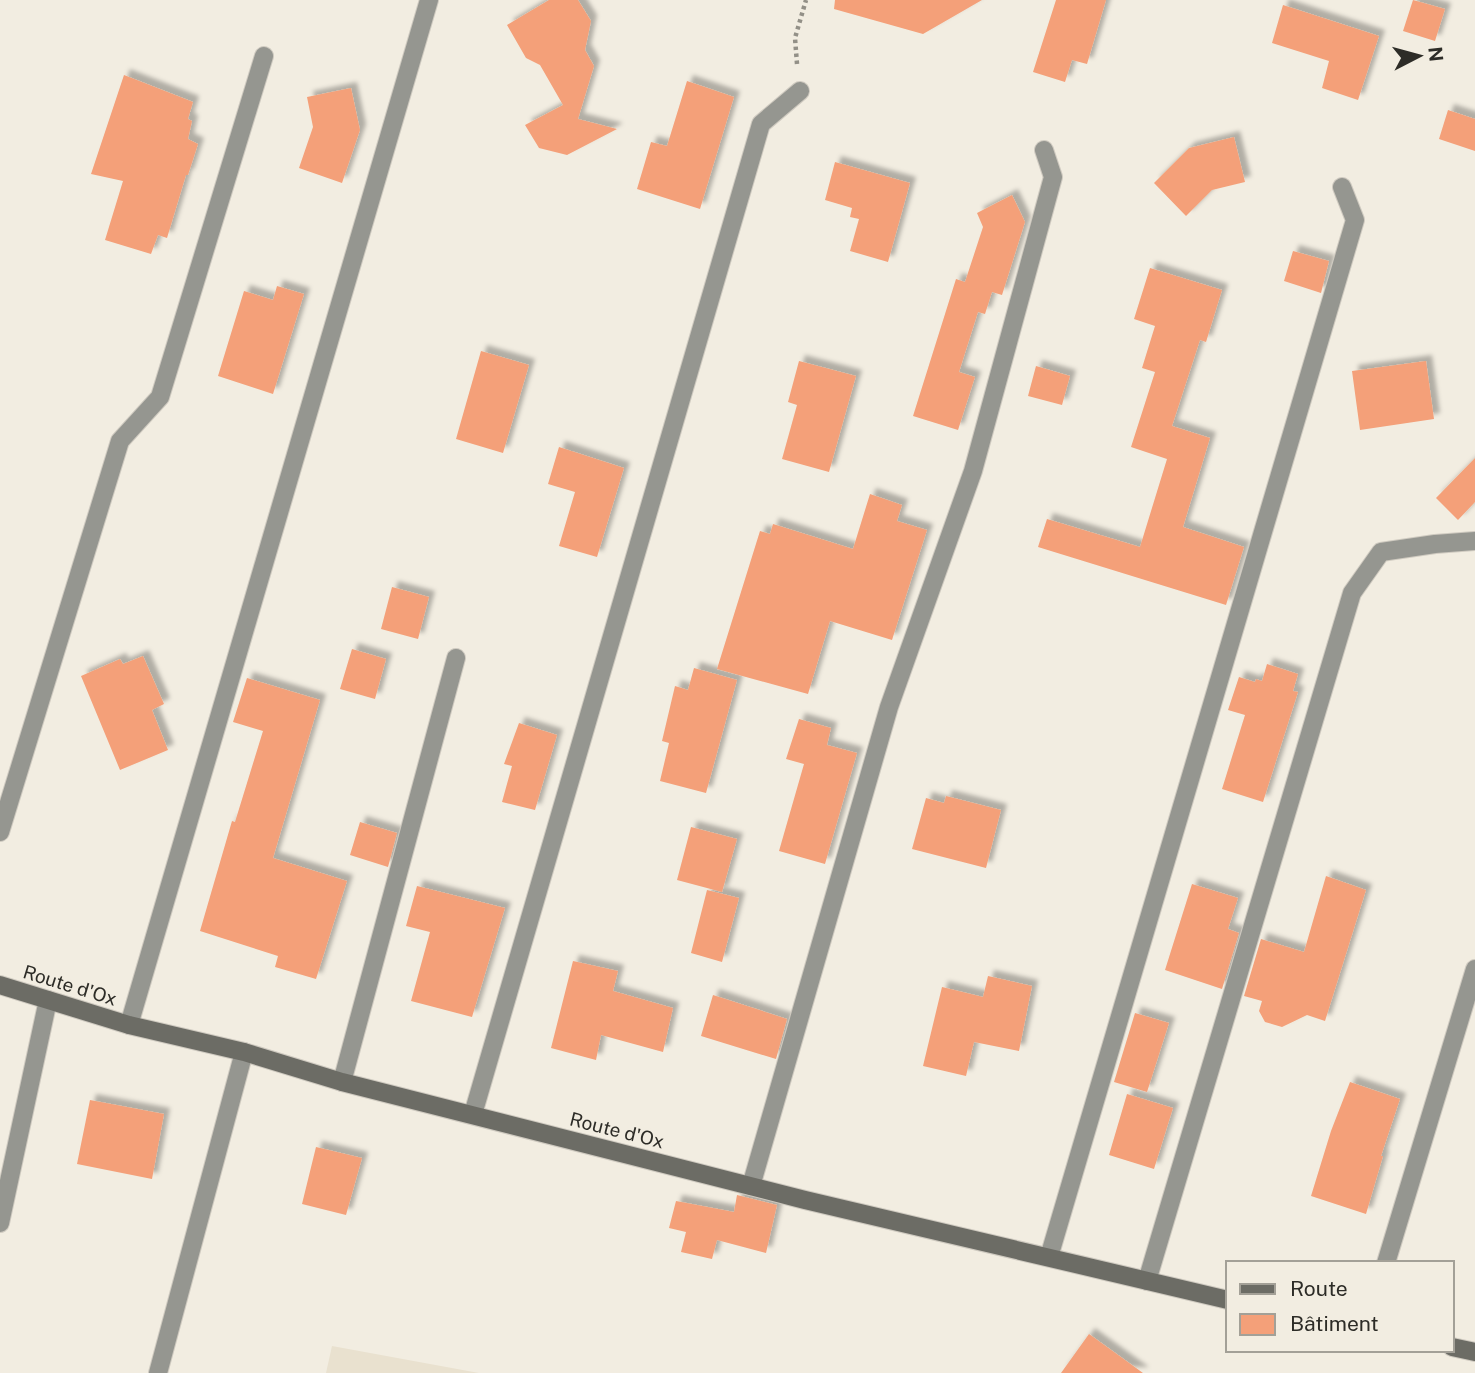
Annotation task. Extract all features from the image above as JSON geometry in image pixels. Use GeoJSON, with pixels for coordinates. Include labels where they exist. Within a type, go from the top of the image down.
{"type":"FeatureCollection","features":[{"type":"Feature","properties":{"kind":"street","name":"Route d'Ox"},"geometry":{"type":"LineString","coordinates":[[0,985],[129,1025],[244,1052],[342,1082],[751,1186],[1226,1300]]}},
{"type":"Feature","properties":{"kind":"street"},"geometry":{"type":"LineString","coordinates":[[1454,1347],[1475,1352]]}},
{"type":"Feature","properties":{"kind":"lane"},"geometry":{"type":"LineString","coordinates":[[129,1025],[429,0]]}},
{"type":"Feature","properties":{"kind":"lane"},"geometry":{"type":"LineString","coordinates":[[0,831],[120,441],[160,397],[264,56]]}},
{"type":"Feature","properties":{"kind":"lane"},"geometry":{"type":"LineString","coordinates":[[473,1114],[761,124],[800,91]]}},
{"type":"Feature","properties":{"kind":"lane"},"geometry":{"type":"LineString","coordinates":[[751,1186],[889,707],[973,471],[1052,177],[1044,150]]}},
{"type":"Feature","properties":{"kind":"lane"},"geometry":{"type":"LineString","coordinates":[[1049,1257],[1355,220],[1342,187]]}},
{"type":"Feature","properties":{"kind":"lane"},"geometry":{"type":"LineString","coordinates":[[1147,1281],[1352,593],[1381,552],[1475,541]]}},
{"type":"Feature","properties":{"kind":"lane"},"geometry":{"type":"LineString","coordinates":[[342,1082],[456,658]]}},
{"type":"Feature","properties":{"kind":"lane"},"geometry":{"type":"LineString","coordinates":[[1387,1261],[1475,969]]}},
{"type":"Feature","properties":{"kind":"lane"},"geometry":{"type":"LineString","coordinates":[[0,1223],[48,1000]]}},
{"type":"Feature","properties":{"kind":"lane"},"geometry":{"type":"LineString","coordinates":[[158,1373],[244,1052]]}},
{"type":"Feature","properties":{"kind":"path"},"geometry":{"type":"LineString","coordinates":[[800,91],[795,38],[806,0]]}},
{"type":"Feature","properties":{"kind":"shaded area"},"geometry":{"type":"Polygon","coordinates":[[[332,1346],[479,1373],[326,1373],[332,1346]]]}},
{"type":"Feature","properties":{"kind":"building"},"geometry":{"type":"Polygon","coordinates":[[[549,0],[578,0],[591,21],[585,50],[594,66],[578,119],[617,129],[567,155],[539,148],[525,125],[563,105],[540,65],[526,58],[507,25],[549,0]]]}},
{"type":"Feature","properties":{"kind":"building"},"geometry":{"type":"Polygon","coordinates":[[[835,0],[982,0],[923,34],[834,9],[835,0]]]}},
{"type":"Feature","properties":{"kind":"building"},"geometry":{"type":"Polygon","coordinates":[[[1056,0],[1106,0],[1087,64],[1072,60],[1065,82],[1033,72],[1056,0]]]}},
{"type":"Feature","properties":{"kind":"building"},"geometry":{"type":"Polygon","coordinates":[[[1413,0],[1445,9],[1435,41],[1403,31],[1413,0]]]}},
{"type":"Feature","properties":{"kind":"building"},"geometry":{"type":"Polygon","coordinates":[[[1283,5],[1379,36],[1358,100],[1322,88],[1329,61],[1272,43],[1283,5]]]}},
{"type":"Feature","properties":{"kind":"building"},"geometry":{"type":"Polygon","coordinates":[[[124,75],[193,102],[188,119],[192,121],[188,139],[198,144],[167,238],[158,235],[151,254],[105,240],[123,181],[91,174],[124,75]]]}},
{"type":"Feature","properties":{"kind":"building"},"geometry":{"type":"Polygon","coordinates":[[[687,81],[734,97],[700,209],[637,189],[651,142],[667,146],[687,81]]]}},
{"type":"Feature","properties":{"kind":"building"},"geometry":{"type":"Polygon","coordinates":[[[351,88],[360,130],[342,183],[299,168],[313,127],[307,97],[351,88]]]}},
{"type":"Feature","properties":{"kind":"building"},"geometry":{"type":"Polygon","coordinates":[[[1448,110],[1475,119],[1475,151],[1439,139],[1448,110]]]}},
{"type":"Feature","properties":{"kind":"building"},"geometry":{"type":"Polygon","coordinates":[[[1234,137],[1245,182],[1212,190],[1186,216],[1154,183],[1189,148],[1234,137]]]}},
{"type":"Feature","properties":{"kind":"building"},"geometry":{"type":"Polygon","coordinates":[[[835,162],[910,183],[888,262],[850,251],[859,219],[850,217],[852,208],[825,200],[835,162]]]}},
{"type":"Feature","properties":{"kind":"building"},"geometry":{"type":"Polygon","coordinates":[[[1012,195],[1025,222],[1002,295],[992,292],[985,314],[978,312],[959,372],[975,377],[958,430],[913,416],[956,279],[965,282],[983,227],[977,213],[1012,195]]]}},
{"type":"Feature","properties":{"kind":"building"},"geometry":{"type":"Polygon","coordinates":[[[1293,251],[1329,261],[1321,293],[1284,281],[1293,251]]]}},
{"type":"Feature","properties":{"kind":"building"},"geometry":{"type":"Polygon","coordinates":[[[1150,268],[1222,290],[1206,342],[1200,340],[1172,426],[1210,438],[1183,527],[1244,547],[1226,605],[1038,547],[1047,519],[1140,547],[1167,459],[1131,447],[1155,372],[1142,368],[1155,326],[1134,319],[1150,268]]]}},
{"type":"Feature","properties":{"kind":"building"},"geometry":{"type":"Polygon","coordinates":[[[277,286],[304,294],[273,394],[218,376],[244,291],[273,300],[277,286]]]}},
{"type":"Feature","properties":{"kind":"building"},"geometry":{"type":"Polygon","coordinates":[[[481,351],[529,365],[503,453],[456,439],[481,351]]]}},
{"type":"Feature","properties":{"kind":"building"},"geometry":{"type":"Polygon","coordinates":[[[799,361],[856,376],[829,472],[782,459],[797,405],[788,402],[799,361]]]}},
{"type":"Feature","properties":{"kind":"building"},"geometry":{"type":"Polygon","coordinates":[[[1426,361],[1434,419],[1360,430],[1352,371],[1426,361]]]}},
{"type":"Feature","properties":{"kind":"building"},"geometry":{"type":"Polygon","coordinates":[[[1036,366],[1070,376],[1062,405],[1028,396],[1036,366]]]}},
{"type":"Feature","properties":{"kind":"building"},"geometry":{"type":"Polygon","coordinates":[[[559,447],[624,468],[597,557],[559,546],[575,492],[548,484],[559,447]]]}},
{"type":"Feature","properties":{"kind":"building"},"geometry":{"type":"Polygon","coordinates":[[[1475,458],[1475,502],[1458,520],[1436,498],[1475,458]]]}},
{"type":"Feature","properties":{"kind":"building"},"geometry":{"type":"Polygon","coordinates":[[[870,494],[902,505],[897,521],[927,530],[892,640],[830,621],[808,694],[717,669],[760,531],[770,534],[773,524],[853,549],[870,494]]]}},
{"type":"Feature","properties":{"kind":"building"},"geometry":{"type":"Polygon","coordinates":[[[392,587],[429,597],[418,639],[381,629],[392,587]]]}},
{"type":"Feature","properties":{"kind":"building"},"geometry":{"type":"Polygon","coordinates":[[[352,649],[386,659],[375,699],[340,689],[352,649]]]}},
{"type":"Feature","properties":{"kind":"building"},"geometry":{"type":"Polygon","coordinates":[[[143,656],[164,704],[152,710],[168,750],[120,770],[81,676],[120,659],[123,664],[143,656]]]}},
{"type":"Feature","properties":{"kind":"building"},"geometry":{"type":"Polygon","coordinates":[[[1267,664],[1298,674],[1293,691],[1298,692],[1263,802],[1222,789],[1245,715],[1228,710],[1239,677],[1255,682],[1256,679],[1262,681],[1267,664]]]}},
{"type":"Feature","properties":{"kind":"building"},"geometry":{"type":"Polygon","coordinates":[[[694,668],[737,680],[706,793],[660,781],[669,743],[662,741],[675,686],[688,690],[694,668]]]}},
{"type":"Feature","properties":{"kind":"building"},"geometry":{"type":"Polygon","coordinates":[[[247,678],[320,700],[273,858],[347,881],[316,979],[275,967],[278,956],[200,931],[232,821],[235,822],[263,731],[233,722],[247,678]]]}},
{"type":"Feature","properties":{"kind":"building"},"geometry":{"type":"Polygon","coordinates":[[[799,719],[831,728],[827,745],[857,753],[825,864],[779,851],[804,764],[786,759],[799,719]]]}},
{"type":"Feature","properties":{"kind":"building"},"geometry":{"type":"Polygon","coordinates":[[[519,723],[557,735],[535,810],[502,802],[512,766],[504,764],[519,723]]]}},
{"type":"Feature","properties":{"kind":"building"},"geometry":{"type":"Polygon","coordinates":[[[946,796],[1001,810],[986,868],[912,849],[926,798],[944,803],[946,796]]]}},
{"type":"Feature","properties":{"kind":"building"},"geometry":{"type":"Polygon","coordinates":[[[360,822],[397,833],[388,867],[350,855],[360,822]]]}},
{"type":"Feature","properties":{"kind":"building"},"geometry":{"type":"Polygon","coordinates":[[[691,827],[737,839],[722,892],[677,880],[691,827]]]}},
{"type":"Feature","properties":{"kind":"building"},"geometry":{"type":"Polygon","coordinates":[[[1326,876],[1366,890],[1325,1021],[1307,1015],[1282,1027],[1265,1022],[1259,1011],[1262,1001],[1244,996],[1261,939],[1304,952],[1326,876]]]}},
{"type":"Feature","properties":{"kind":"building"},"geometry":{"type":"Polygon","coordinates":[[[1192,884],[1238,898],[1228,929],[1239,933],[1222,989],[1165,970],[1192,884]]]}},
{"type":"Feature","properties":{"kind":"building"},"geometry":{"type":"Polygon","coordinates":[[[417,886],[505,908],[472,1017],[411,1001],[430,932],[406,926],[417,886]]]}},
{"type":"Feature","properties":{"kind":"building"},"geometry":{"type":"Polygon","coordinates":[[[707,890],[739,898],[722,962],[691,953],[707,890]]]}},
{"type":"Feature","properties":{"kind":"building"},"geometry":{"type":"Polygon","coordinates":[[[573,961],[618,971],[613,991],[673,1008],[663,1052],[601,1035],[596,1060],[551,1048],[573,961]]]}},
{"type":"Feature","properties":{"kind":"building"},"geometry":{"type":"Polygon","coordinates":[[[988,976],[1032,986],[1019,1051],[974,1042],[966,1076],[923,1066],[942,987],[983,997],[988,976]]]}},
{"type":"Feature","properties":{"kind":"building"},"geometry":{"type":"Polygon","coordinates":[[[713,995],[787,1019],[776,1059],[701,1036],[713,995]]]}},
{"type":"Feature","properties":{"kind":"building"},"geometry":{"type":"Polygon","coordinates":[[[1135,1013],[1169,1023],[1147,1092],[1114,1082],[1135,1013]]]}},
{"type":"Feature","properties":{"kind":"building"},"geometry":{"type":"Polygon","coordinates":[[[1350,1082],[1400,1099],[1366,1214],[1311,1196],[1331,1131],[1350,1082]]]}},
{"type":"Feature","properties":{"kind":"building"},"geometry":{"type":"Polygon","coordinates":[[[1127,1094],[1173,1108],[1154,1169],[1109,1155],[1127,1094]]]}},
{"type":"Feature","properties":{"kind":"building"},"geometry":{"type":"Polygon","coordinates":[[[90,1100],[164,1114],[152,1179],[77,1164],[90,1100]]]}},
{"type":"Feature","properties":{"kind":"building"},"geometry":{"type":"Polygon","coordinates":[[[316,1147],[362,1158],[346,1215],[302,1204],[316,1147]]]}},
{"type":"Feature","properties":{"kind":"building"},"geometry":{"type":"Polygon","coordinates":[[[737,1195],[777,1205],[766,1253],[717,1240],[712,1259],[681,1252],[686,1232],[669,1228],[676,1201],[734,1212],[737,1195]]]}},
{"type":"Feature","properties":{"kind":"building"},"geometry":{"type":"Polygon","coordinates":[[[1089,1334],[1143,1373],[1061,1373],[1089,1334]]]}}]}
